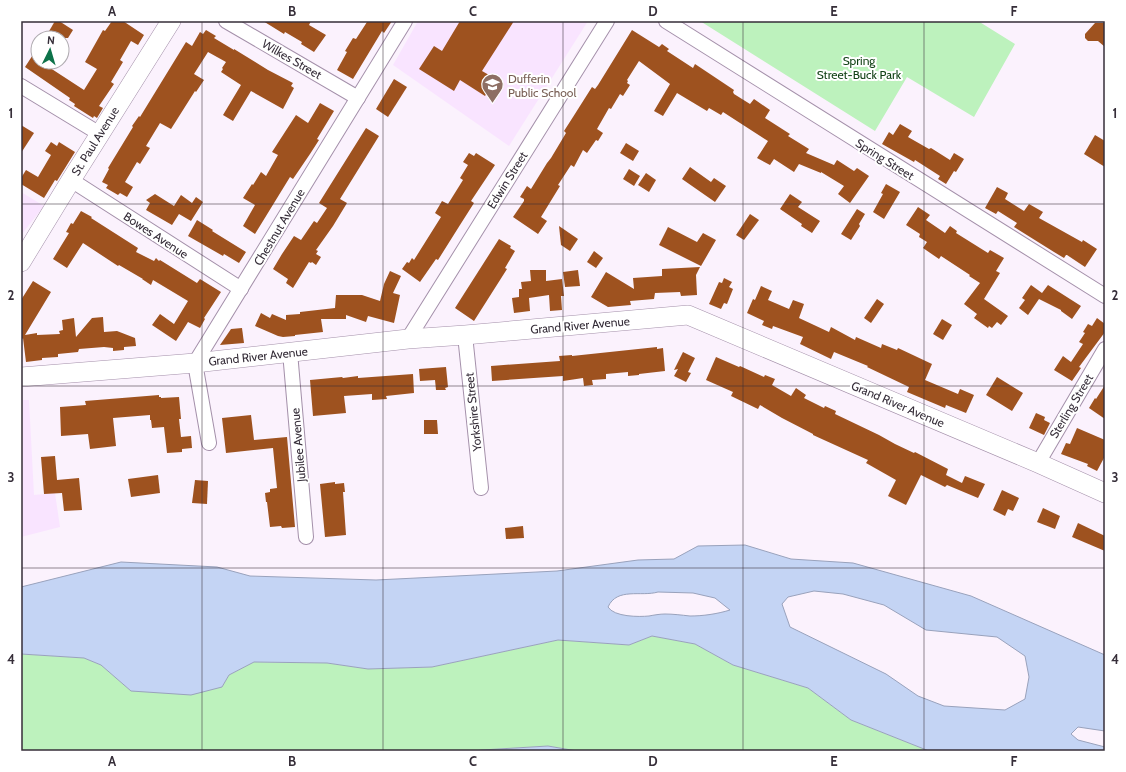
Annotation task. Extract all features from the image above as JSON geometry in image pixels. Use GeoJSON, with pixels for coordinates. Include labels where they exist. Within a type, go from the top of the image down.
{"type":"FeatureCollection","features":[{"type":"Feature","properties":{"kind":"street","name":"St. Paul Avenue"},"geometry":{"type":"LineString","coordinates":[[21,262],[171,21]]}},
{"type":"Feature","properties":{"kind":"street","name":"Wilkes Street"},"geometry":{"type":"LineString","coordinates":[[226,21],[358,98]]}},
{"type":"Feature","properties":{"kind":"street","name":"Chestnut Avenue"},"geometry":{"type":"LineString","coordinates":[[196,362],[405,21]]}},
{"type":"Feature","properties":{"kind":"street","name":"Edwin Street"},"geometry":{"type":"LineString","coordinates":[[408,339],[607,21]]}},
{"type":"Feature","properties":{"kind":"street","name":"Spring Street"},"geometry":{"type":"LineString","coordinates":[[666,21],[1105,296]]}},
{"type":"Feature","properties":{"kind":"street"},"geometry":{"type":"LineString","coordinates":[[21,86],[100,134]]}},
{"type":"Feature","properties":{"kind":"street","name":"Bowes Avenue"},"geometry":{"type":"LineString","coordinates":[[71,180],[241,289]]}},
{"type":"Feature","properties":{"kind":"street","name":"Grand River Avenue"},"geometry":{"type":"LineString","coordinates":[[21,378],[196,362],[408,339],[465,336],[688,315],[1038,463],[1105,493]]}},
{"type":"Feature","properties":{"kind":"street","name":"Yorkshire Street"},"geometry":{"type":"LineString","coordinates":[[465,336],[481,488]]}},
{"type":"Feature","properties":{"kind":"street","name":"Sterling Street"},"geometry":{"type":"LineString","coordinates":[[1038,463],[1105,350]]}},
{"type":"Feature","properties":{"kind":"street","name":"Jubilee Avenue"},"geometry":{"type":"LineString","coordinates":[[290,352],[306,537]]}},
{"type":"Feature","properties":{"kind":"street"},"geometry":{"type":"LineString","coordinates":[[196,362],[209,443]]}},
{"type":"Feature","properties":{"kind":"shaded area","name":"Dufferin Public School"},"geometry":{"type":"Polygon","coordinates":[[[418,21],[588,21],[509,146],[393,65],[418,21]]]}},
{"type":"Feature","properties":{"kind":"shaded area"},"geometry":{"type":"Polygon","coordinates":[[[21,192],[44,206],[21,235],[21,192]]]}},
{"type":"Feature","properties":{"kind":"shaded area"},"geometry":{"type":"Polygon","coordinates":[[[21,400],[29,400],[34,495],[55,493],[60,527],[21,537],[21,400]]]}},
{"type":"Feature","properties":{"kind":"green space","name":"Spring Street-Buck Park"},"geometry":{"type":"Polygon","coordinates":[[[700,21],[978,21],[1015,44],[974,117],[907,77],[875,131],[700,21]]]}},
{"type":"Feature","properties":{"kind":"green space"},"geometry":{"type":"Polygon","coordinates":[[[652,636],[695,644],[733,665],[808,688],[851,720],[929,751],[577,751],[548,746],[474,751],[21,751],[21,654],[84,658],[101,665],[131,691],[222,687],[229,675],[254,662],[327,663],[368,669],[432,667],[558,640],[629,645],[652,636]]]}},
{"type":"Feature","properties":{"kind":"water"},"geometry":{"type":"Polygon","coordinates":[[[745,545],[791,559],[853,563],[971,596],[1105,655],[1105,731],[1078,727],[1071,734],[1078,740],[1105,747],[1105,751],[929,751],[851,720],[808,688],[733,665],[695,644],[652,636],[629,645],[558,640],[432,667],[368,669],[327,663],[254,662],[229,675],[222,687],[191,695],[131,691],[101,665],[84,658],[21,654],[21,587],[121,562],[217,567],[250,576],[376,580],[557,571],[638,560],[674,559],[698,546],[745,545]],[[814,591],[788,597],[782,604],[790,627],[886,674],[918,696],[944,706],[1005,710],[1025,699],[1029,677],[1025,656],[997,637],[926,630],[884,605],[843,594],[814,591]],[[658,592],[623,595],[612,601],[608,607],[616,613],[627,616],[674,614],[700,616],[730,610],[715,598],[693,593],[658,592]]]}},
{"type":"Feature","properties":{"kind":"water"},"geometry":{"type":"Polygon","coordinates":[[[548,746],[577,751],[474,751],[482,750],[548,746]]]}},
{"type":"Feature","properties":{"kind":"building"},"geometry":{"type":"Polygon","coordinates":[[[55,21],[59,21],[73,30],[70,35],[70,30],[50,30],[55,21]]]}},
{"type":"Feature","properties":{"kind":"building"},"geometry":{"type":"Polygon","coordinates":[[[112,21],[123,21],[144,35],[138,45],[131,41],[120,60],[123,62],[111,82],[114,84],[99,106],[103,108],[97,118],[94,116],[93,118],[74,106],[75,104],[69,100],[70,98],[25,67],[30,59],[30,70],[53,70],[84,90],[97,69],[85,62],[103,30],[105,31],[112,21]]]}},
{"type":"Feature","properties":{"kind":"building"},"geometry":{"type":"Polygon","coordinates":[[[263,21],[311,21],[309,25],[326,35],[314,52],[301,44],[302,42],[285,32],[284,34],[263,21]]]}},
{"type":"Feature","properties":{"kind":"building"},"geometry":{"type":"Polygon","coordinates":[[[366,21],[392,21],[384,33],[382,31],[353,79],[337,70],[347,52],[345,51],[353,38],[356,39],[367,22],[366,21]]]}},
{"type":"Feature","properties":{"kind":"building"},"geometry":{"type":"Polygon","coordinates":[[[460,21],[514,21],[482,71],[496,79],[485,96],[460,80],[454,91],[419,69],[434,46],[442,51],[460,21]]]}},
{"type":"Feature","properties":{"kind":"building"},"geometry":{"type":"Polygon","coordinates":[[[1095,23],[1105,23],[1105,47],[1098,41],[1088,41],[1085,38],[1085,34],[1095,23]]]}},
{"type":"Feature","properties":{"kind":"building"},"geometry":{"type":"Polygon","coordinates":[[[206,30],[216,36],[214,38],[293,83],[291,86],[294,88],[283,109],[251,91],[233,121],[223,115],[241,85],[221,72],[226,62],[208,52],[194,74],[204,80],[196,92],[195,91],[171,129],[160,123],[146,146],[150,148],[140,164],[137,162],[125,182],[133,187],[127,197],[120,193],[118,195],[106,188],[108,185],[102,182],[109,169],[108,168],[133,127],[132,126],[139,116],[140,117],[186,42],[192,46],[200,32],[203,34],[206,30]]]}},
{"type":"Feature","properties":{"kind":"building"},"geometry":{"type":"Polygon","coordinates":[[[632,30],[659,47],[662,44],[669,49],[667,51],[693,68],[695,64],[734,90],[734,94],[750,104],[754,99],[770,110],[765,118],[790,134],[788,136],[809,149],[806,153],[834,165],[837,160],[854,171],[857,168],[869,176],[850,203],[838,194],[844,186],[821,172],[799,164],[794,172],[774,159],[770,165],[757,158],[768,141],[723,112],[721,115],[709,108],[707,111],[677,93],[663,116],[654,111],[670,84],[639,61],[627,80],[627,83],[630,85],[623,96],[620,94],[611,109],[609,108],[597,129],[603,133],[598,141],[596,140],[587,153],[583,150],[574,167],[571,165],[558,185],[560,186],[541,217],[547,221],[538,234],[513,217],[524,201],[524,199],[520,197],[527,186],[531,189],[566,133],[564,131],[592,87],[595,89],[598,85],[632,30]]]}},
{"type":"Feature","properties":{"kind":"building"},"geometry":{"type":"Polygon","coordinates":[[[394,79],[407,87],[388,117],[376,109],[394,79]]]}},
{"type":"Feature","properties":{"kind":"building"},"geometry":{"type":"Polygon","coordinates":[[[320,103],[334,111],[317,139],[319,140],[293,179],[290,177],[255,234],[243,226],[255,205],[243,198],[261,172],[266,176],[278,155],[272,152],[296,115],[308,123],[320,103]]]}},
{"type":"Feature","properties":{"kind":"building"},"geometry":{"type":"Polygon","coordinates":[[[900,124],[912,131],[908,137],[929,149],[931,148],[950,160],[954,153],[964,159],[946,184],[938,179],[940,176],[915,160],[914,162],[882,144],[889,132],[893,135],[900,124]]]}},
{"type":"Feature","properties":{"kind":"building"},"geometry":{"type":"Polygon","coordinates":[[[21,125],[34,133],[21,153],[21,125]]]}},
{"type":"Feature","properties":{"kind":"building"},"geometry":{"type":"Polygon","coordinates":[[[366,128],[379,136],[340,199],[347,203],[316,250],[318,251],[316,254],[321,257],[316,265],[309,262],[293,288],[286,283],[288,279],[273,269],[294,236],[301,240],[314,221],[317,223],[327,208],[319,203],[366,128]]]}},
{"type":"Feature","properties":{"kind":"building"},"geometry":{"type":"Polygon","coordinates":[[[1095,135],[1105,141],[1105,167],[1084,154],[1095,135]]]}},
{"type":"Feature","properties":{"kind":"building"},"geometry":{"type":"Polygon","coordinates":[[[51,142],[57,146],[59,142],[75,152],[57,181],[55,180],[44,198],[21,184],[21,178],[26,170],[38,177],[51,155],[45,151],[51,142]]]}},
{"type":"Feature","properties":{"kind":"building"},"geometry":{"type":"Polygon","coordinates":[[[626,143],[639,151],[633,161],[620,153],[626,143]]]}},
{"type":"Feature","properties":{"kind":"building"},"geometry":{"type":"Polygon","coordinates":[[[469,153],[474,156],[476,153],[495,165],[471,201],[474,203],[438,260],[436,259],[420,282],[402,269],[412,258],[414,260],[441,217],[435,213],[442,201],[448,204],[463,180],[460,178],[468,165],[463,162],[469,153]]]}},
{"type":"Feature","properties":{"kind":"building"},"geometry":{"type":"Polygon","coordinates":[[[690,167],[711,182],[714,178],[726,186],[715,202],[682,179],[690,167]]]}},
{"type":"Feature","properties":{"kind":"building"},"geometry":{"type":"Polygon","coordinates":[[[629,169],[640,176],[634,186],[623,179],[629,169]]]}},
{"type":"Feature","properties":{"kind":"building"},"geometry":{"type":"Polygon","coordinates":[[[646,173],[656,180],[649,192],[638,185],[646,173]]]}},
{"type":"Feature","properties":{"kind":"building"},"geometry":{"type":"Polygon","coordinates":[[[886,184],[900,192],[884,219],[873,212],[883,194],[881,193],[886,184]]]}},
{"type":"Feature","properties":{"kind":"building"},"geometry":{"type":"Polygon","coordinates":[[[997,187],[1008,193],[1005,199],[1024,211],[1029,204],[1043,212],[1039,218],[1082,242],[1083,240],[1097,249],[1085,267],[1067,255],[1064,258],[1014,227],[1017,223],[998,211],[996,214],[985,208],[997,187]]]}},
{"type":"Feature","properties":{"kind":"building"},"geometry":{"type":"Polygon","coordinates":[[[155,194],[174,206],[181,195],[192,203],[196,197],[203,202],[191,221],[179,214],[172,225],[146,210],[150,203],[146,200],[155,194]]]}},
{"type":"Feature","properties":{"kind":"building"},"geometry":{"type":"Polygon","coordinates":[[[790,194],[802,202],[798,207],[820,221],[812,233],[780,209],[790,194]]]}},
{"type":"Feature","properties":{"kind":"building"},"geometry":{"type":"Polygon","coordinates":[[[918,207],[930,215],[926,220],[945,233],[950,226],[957,231],[956,233],[988,253],[990,250],[1004,258],[996,271],[1000,273],[984,299],[1008,316],[1001,325],[997,322],[992,328],[989,326],[988,328],[974,318],[977,314],[964,304],[980,283],[941,256],[939,259],[923,248],[927,242],[919,237],[920,234],[906,225],[918,207]]]}},
{"type":"Feature","properties":{"kind":"building"},"geometry":{"type":"Polygon","coordinates":[[[857,209],[865,214],[859,224],[860,226],[851,240],[841,234],[857,209]]]}},
{"type":"Feature","properties":{"kind":"building"},"geometry":{"type":"Polygon","coordinates":[[[81,211],[138,248],[136,252],[154,261],[156,258],[197,283],[200,279],[221,292],[204,318],[205,319],[200,328],[188,322],[176,341],[152,325],[160,314],[174,324],[188,301],[153,280],[151,285],[83,243],[67,268],[53,259],[69,233],[66,232],[71,223],[73,224],[81,211]]]}},
{"type":"Feature","properties":{"kind":"building"},"geometry":{"type":"Polygon","coordinates":[[[750,214],[759,220],[744,240],[736,235],[750,214]]]}},
{"type":"Feature","properties":{"kind":"building"},"geometry":{"type":"Polygon","coordinates":[[[197,220],[246,252],[239,263],[224,254],[223,256],[188,236],[197,220]]]}},
{"type":"Feature","properties":{"kind":"building"},"geometry":{"type":"Polygon","coordinates":[[[559,226],[578,239],[570,251],[561,245],[559,226]]]}},
{"type":"Feature","properties":{"kind":"building"},"geometry":{"type":"Polygon","coordinates":[[[668,227],[697,242],[703,233],[716,240],[701,266],[659,245],[668,227]]]}},
{"type":"Feature","properties":{"kind":"building"},"geometry":{"type":"Polygon","coordinates":[[[499,239],[511,246],[510,248],[515,251],[505,268],[507,269],[474,321],[455,308],[499,239]]]}},
{"type":"Feature","properties":{"kind":"building"},"geometry":{"type":"Polygon","coordinates":[[[594,251],[603,258],[596,268],[587,262],[594,251]]]}},
{"type":"Feature","properties":{"kind":"building"},"geometry":{"type":"Polygon","coordinates":[[[700,267],[696,275],[697,295],[681,296],[680,292],[655,293],[654,299],[630,301],[631,305],[608,307],[591,297],[606,272],[634,289],[633,278],[662,276],[662,269],[700,267]]]}},
{"type":"Feature","properties":{"kind":"building"},"geometry":{"type":"Polygon","coordinates":[[[530,270],[546,270],[546,281],[562,279],[564,296],[561,296],[562,310],[550,311],[549,295],[529,298],[530,311],[514,313],[512,298],[519,297],[519,289],[522,289],[521,282],[531,281],[530,270]]]}},
{"type":"Feature","properties":{"kind":"building"},"geometry":{"type":"Polygon","coordinates":[[[578,270],[580,286],[565,287],[563,272],[578,270]]]}},
{"type":"Feature","properties":{"kind":"building"},"geometry":{"type":"Polygon","coordinates":[[[390,271],[401,276],[393,293],[400,295],[394,323],[368,316],[366,322],[346,315],[346,319],[321,319],[323,332],[283,337],[255,326],[261,313],[270,318],[272,314],[286,320],[286,315],[335,308],[336,295],[362,295],[380,301],[384,284],[390,271]]]}},
{"type":"Feature","properties":{"kind":"building"},"geometry":{"type":"Polygon","coordinates":[[[724,278],[732,282],[729,287],[733,289],[727,304],[724,303],[721,309],[709,304],[719,282],[722,283],[724,278]]]}},
{"type":"Feature","properties":{"kind":"building"},"geometry":{"type":"Polygon","coordinates":[[[33,281],[51,292],[25,335],[37,333],[37,335],[60,334],[59,331],[63,330],[62,320],[74,318],[76,337],[92,318],[103,317],[104,332],[117,331],[135,338],[136,346],[124,347],[124,350],[113,351],[113,348],[104,347],[79,349],[78,352],[58,354],[58,357],[42,358],[42,360],[26,362],[23,338],[21,341],[21,300],[33,281]]]}},
{"type":"Feature","properties":{"kind":"building"},"geometry":{"type":"Polygon","coordinates":[[[1031,285],[1042,293],[1048,285],[1081,306],[1072,319],[1061,310],[1039,299],[1028,315],[1019,308],[1025,300],[1022,298],[1031,285]]]}},
{"type":"Feature","properties":{"kind":"building"},"geometry":{"type":"Polygon","coordinates":[[[761,286],[772,291],[768,300],[789,309],[793,300],[804,304],[799,318],[829,332],[831,327],[855,340],[856,337],[881,348],[882,344],[897,350],[898,348],[932,364],[925,380],[958,394],[960,389],[974,395],[966,413],[946,405],[945,408],[907,392],[909,387],[867,367],[868,366],[834,352],[831,359],[800,344],[803,337],[773,326],[772,329],[762,325],[764,321],[747,313],[761,286]]]}},
{"type":"Feature","properties":{"kind":"building"},"geometry":{"type":"Polygon","coordinates":[[[877,299],[884,304],[871,323],[864,318],[877,299]]]}},
{"type":"Feature","properties":{"kind":"building"},"geometry":{"type":"Polygon","coordinates":[[[1097,318],[1105,324],[1105,332],[1079,367],[1081,368],[1072,381],[1054,370],[1063,356],[1071,362],[1083,344],[1079,342],[1085,333],[1083,332],[1088,324],[1092,326],[1097,318]]]}},
{"type":"Feature","properties":{"kind":"building"},"geometry":{"type":"Polygon","coordinates":[[[942,319],[952,325],[943,340],[933,334],[942,319]]]}},
{"type":"Feature","properties":{"kind":"building"},"geometry":{"type":"Polygon","coordinates":[[[242,328],[244,343],[220,345],[231,329],[242,328]]]}},
{"type":"Feature","properties":{"kind":"building"},"geometry":{"type":"Polygon","coordinates":[[[657,347],[657,349],[663,348],[665,371],[628,376],[628,372],[606,374],[606,379],[592,380],[593,385],[584,386],[583,378],[563,381],[563,376],[492,381],[491,366],[560,361],[559,356],[657,347]]]}},
{"type":"Feature","properties":{"kind":"building"},"geometry":{"type":"Polygon","coordinates":[[[683,352],[695,358],[688,372],[691,373],[686,382],[674,376],[678,369],[674,370],[683,352]]]}},
{"type":"Feature","properties":{"kind":"building"},"geometry":{"type":"Polygon","coordinates":[[[716,357],[764,377],[765,375],[775,379],[772,385],[791,396],[796,388],[806,395],[804,398],[824,408],[825,406],[836,411],[835,414],[948,469],[946,475],[962,483],[965,476],[985,484],[978,498],[947,485],[945,487],[921,475],[906,505],[888,496],[896,480],[866,463],[868,460],[813,435],[760,405],[758,409],[731,396],[733,392],[706,380],[716,357]]]}},
{"type":"Feature","properties":{"kind":"building"},"geometry":{"type":"Polygon","coordinates":[[[446,367],[448,387],[445,388],[446,390],[436,390],[435,380],[420,381],[419,369],[446,367]]]}},
{"type":"Feature","properties":{"kind":"building"},"geometry":{"type":"Polygon","coordinates":[[[413,374],[414,393],[386,396],[387,399],[372,400],[372,394],[344,396],[346,413],[313,416],[310,380],[358,376],[358,378],[413,374]]]}},
{"type":"Feature","properties":{"kind":"building"},"geometry":{"type":"Polygon","coordinates":[[[997,377],[1023,393],[1012,411],[986,395],[997,377]]]}},
{"type":"Feature","properties":{"kind":"building"},"geometry":{"type":"Polygon","coordinates":[[[1105,385],[1105,419],[1089,408],[1105,385]]]}},
{"type":"Feature","properties":{"kind":"building"},"geometry":{"type":"Polygon","coordinates":[[[159,395],[161,398],[179,397],[181,437],[191,436],[192,448],[182,449],[182,452],[167,453],[164,427],[152,428],[150,415],[113,418],[116,446],[90,449],[88,434],[61,436],[60,407],[86,405],[85,401],[159,395]]]}},
{"type":"Feature","properties":{"kind":"building"},"geometry":{"type":"Polygon","coordinates":[[[1036,413],[1045,417],[1044,420],[1050,423],[1044,435],[1029,428],[1036,413]]]}},
{"type":"Feature","properties":{"kind":"building"},"geometry":{"type":"Polygon","coordinates":[[[251,415],[254,440],[287,437],[295,527],[270,527],[265,493],[270,492],[270,489],[277,488],[273,448],[226,453],[222,418],[251,415]]]}},
{"type":"Feature","properties":{"kind":"building"},"geometry":{"type":"Polygon","coordinates":[[[424,420],[437,420],[438,434],[424,434],[424,420]]]}},
{"type":"Feature","properties":{"kind":"building"},"geometry":{"type":"Polygon","coordinates":[[[1077,428],[1105,440],[1105,456],[1097,471],[1087,466],[1088,464],[1061,454],[1066,443],[1070,444],[1077,428]]]}},
{"type":"Feature","properties":{"kind":"building"},"geometry":{"type":"Polygon","coordinates":[[[55,456],[57,480],[79,478],[82,510],[64,511],[62,493],[44,494],[41,457],[55,456]]]}},
{"type":"Feature","properties":{"kind":"building"},"geometry":{"type":"Polygon","coordinates":[[[158,475],[160,493],[131,497],[128,479],[158,475]]]}},
{"type":"Feature","properties":{"kind":"building"},"geometry":{"type":"Polygon","coordinates":[[[195,480],[208,481],[207,504],[192,503],[195,480]]]}},
{"type":"Feature","properties":{"kind":"building"},"geometry":{"type":"Polygon","coordinates":[[[335,482],[335,484],[344,483],[345,492],[343,492],[346,535],[325,537],[320,484],[335,482]]]}},
{"type":"Feature","properties":{"kind":"building"},"geometry":{"type":"Polygon","coordinates":[[[1002,490],[1019,498],[1013,511],[1008,509],[1005,516],[993,510],[1002,490]]]}},
{"type":"Feature","properties":{"kind":"building"},"geometry":{"type":"Polygon","coordinates":[[[1043,508],[1060,516],[1055,529],[1037,522],[1043,508]]]}},
{"type":"Feature","properties":{"kind":"building"},"geometry":{"type":"Polygon","coordinates":[[[1078,523],[1105,536],[1105,551],[1072,537],[1078,523]]]}},
{"type":"Feature","properties":{"kind":"building"},"geometry":{"type":"Polygon","coordinates":[[[523,526],[524,538],[506,539],[505,528],[523,526]]]}},
{"type":"Feature","properties":{"kind":"place","name":"Dufferin Public School"},"geometry":{"type":"Point","coordinates":[493,104]}}]}
